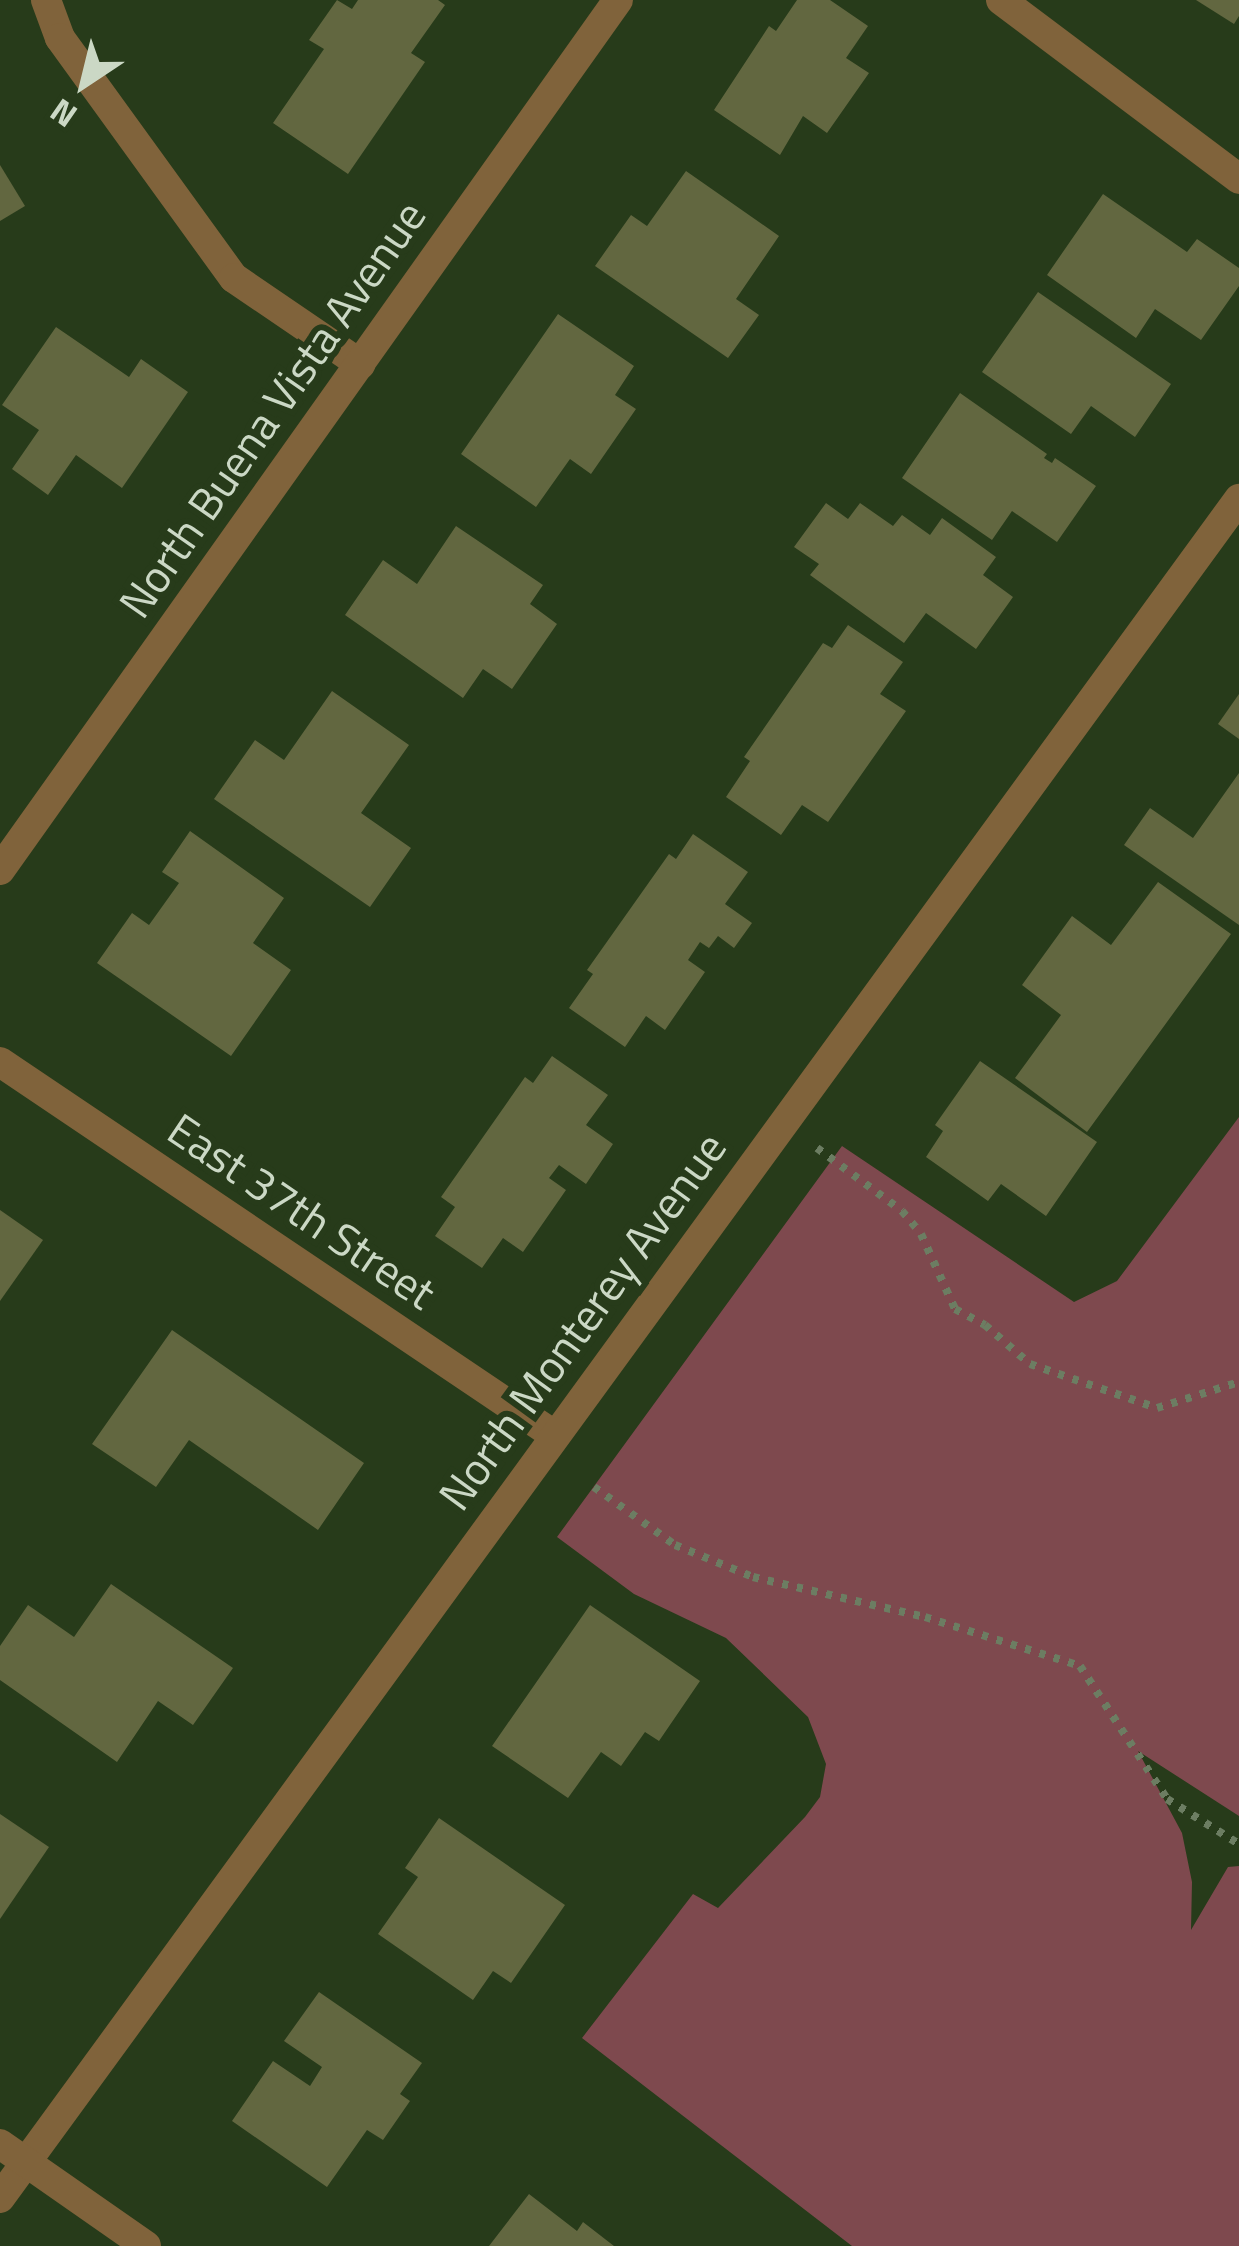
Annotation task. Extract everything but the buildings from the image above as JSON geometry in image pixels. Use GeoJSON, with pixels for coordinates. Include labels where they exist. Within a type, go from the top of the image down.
{"type":"FeatureCollection","features":[{"type":"Feature","properties":{"kind":"street"},"geometry":{"type":"LineString","coordinates":[[46,0],[60,38],[234,278],[360,364]]}},
{"type":"Feature","properties":{"kind":"street","name":"North Buena Vista Avenue"},"geometry":{"type":"LineString","coordinates":[[0,870],[618,0]]}},
{"type":"Feature","properties":{"kind":"street"},"geometry":{"type":"LineString","coordinates":[[1001,0],[1239,179]]}},
{"type":"Feature","properties":{"kind":"street","name":"North Monterey Avenue"},"geometry":{"type":"LineString","coordinates":[[0,2198],[13,2153],[554,1435],[1239,499]]}},
{"type":"Feature","properties":{"kind":"street","name":"East 37th Street"},"geometry":{"type":"LineString","coordinates":[[0,1062],[554,1435]]}},
{"type":"Feature","properties":{"kind":"street"},"geometry":{"type":"LineString","coordinates":[[13,2153],[146,2246]]}},
{"type":"Feature","properties":{"kind":"path"},"geometry":{"type":"LineString","coordinates":[[782,1124],[902,1210],[921,1234],[955,1309],[985,1325],[1030,1364],[1156,1408],[1239,1382]]}},
{"type":"Feature","properties":{"kind":"path"},"geometry":{"type":"LineString","coordinates":[[594,1487],[675,1545],[753,1577],[925,1617],[1080,1666],[1167,1799],[1239,1844]]}},
{"type":"Feature","properties":{"kind":"shaded area"},"geometry":{"type":"Polygon","coordinates":[[[1239,1117],[1239,1816],[1138,1751],[1182,1833],[1192,1882],[1191,1930],[1228,1867],[1239,1866],[1239,2246],[852,2246],[582,2038],[693,1894],[718,1908],[805,1817],[820,1797],[826,1764],[808,1717],[726,1638],[634,1594],[557,1537],[842,1146],[1074,1302],[1117,1281],[1239,1117]]]}}]}
